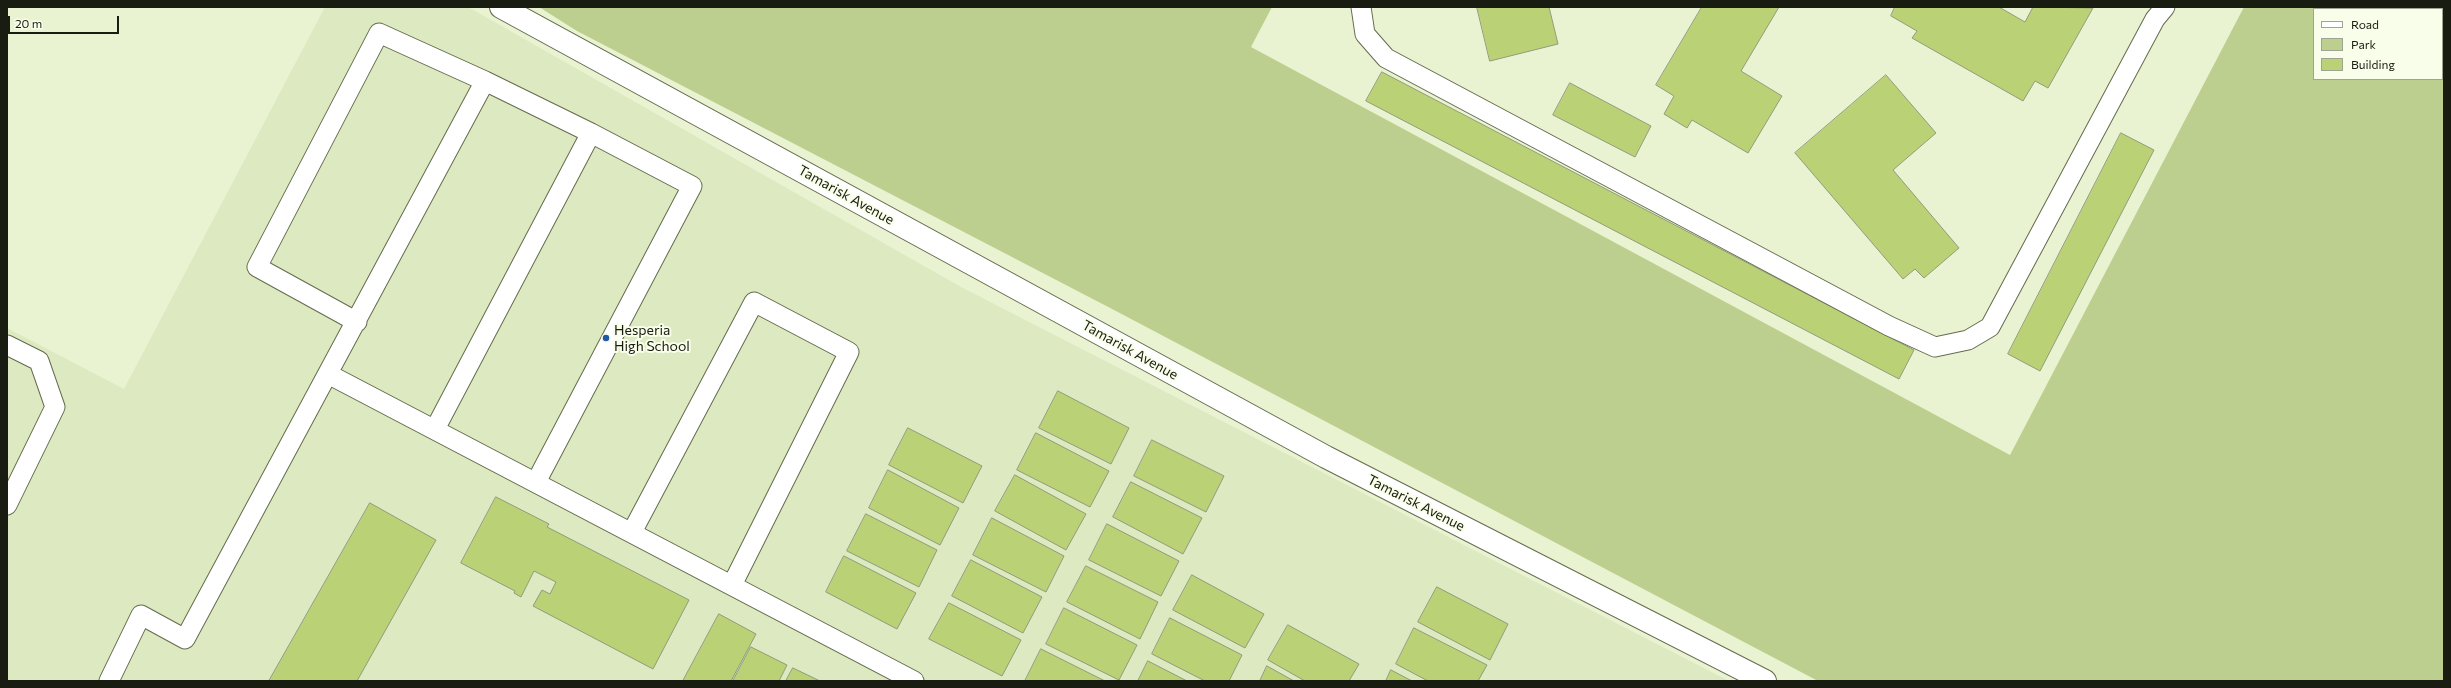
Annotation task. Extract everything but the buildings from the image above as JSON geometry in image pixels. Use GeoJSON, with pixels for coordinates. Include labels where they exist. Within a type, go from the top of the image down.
{"type":"FeatureCollection","features":[{"type":"Feature","properties":{"kind":"street","name":"Tamarisk Avenue"},"geometry":{"type":"LineString","coordinates":[[501,7],[1326,457],[1765,681]]}},
{"type":"Feature","properties":{"kind":"lane"},"geometry":{"type":"LineString","coordinates":[[1361,7],[1365,34],[1386,58],[1889,326],[1935,347],[1968,340],[1990,327],[2155,19],[2165,7]]}},
{"type":"Feature","properties":{"kind":"lane"},"geometry":{"type":"LineString","coordinates":[[357,322],[257,267],[379,33],[485,81],[592,133],[692,186],[536,482]]}},
{"type":"Feature","properties":{"kind":"lane"},"geometry":{"type":"LineString","coordinates":[[109,681],[141,615],[184,639],[357,322],[485,81]]}},
{"type":"Feature","properties":{"kind":"lane"},"geometry":{"type":"LineString","coordinates":[[435,429],[592,133]]}},
{"type":"Feature","properties":{"kind":"lane"},"geometry":{"type":"LineString","coordinates":[[632,532],[754,302],[849,352],[732,585]]}},
{"type":"Feature","properties":{"kind":"lane"},"geometry":{"type":"LineString","coordinates":[[7,345],[39,362],[55,407],[7,505]]}},
{"type":"Feature","properties":{"kind":"lane"},"geometry":{"type":"LineString","coordinates":[[328,374],[914,681]]}},
{"type":"Feature","properties":{"kind":"shaded area","name":"Hesperia High School"},"geometry":{"type":"Polygon","coordinates":[[[325,7],[468,7],[961,287],[1729,681],[7,681],[7,328],[124,389],[325,7]]]}},
{"type":"Feature","properties":{"kind":"green space"},"geometry":{"type":"Polygon","coordinates":[[[539,7],[1272,7],[1251,47],[2010,455],[2244,7],[2444,7],[2444,681],[1818,681],[1114,310],[577,31],[539,7]]]}},
{"type":"Feature","properties":{"kind":"place","name":"Hesperia High School"},"geometry":{"type":"Point","coordinates":[606,338]}}]}
